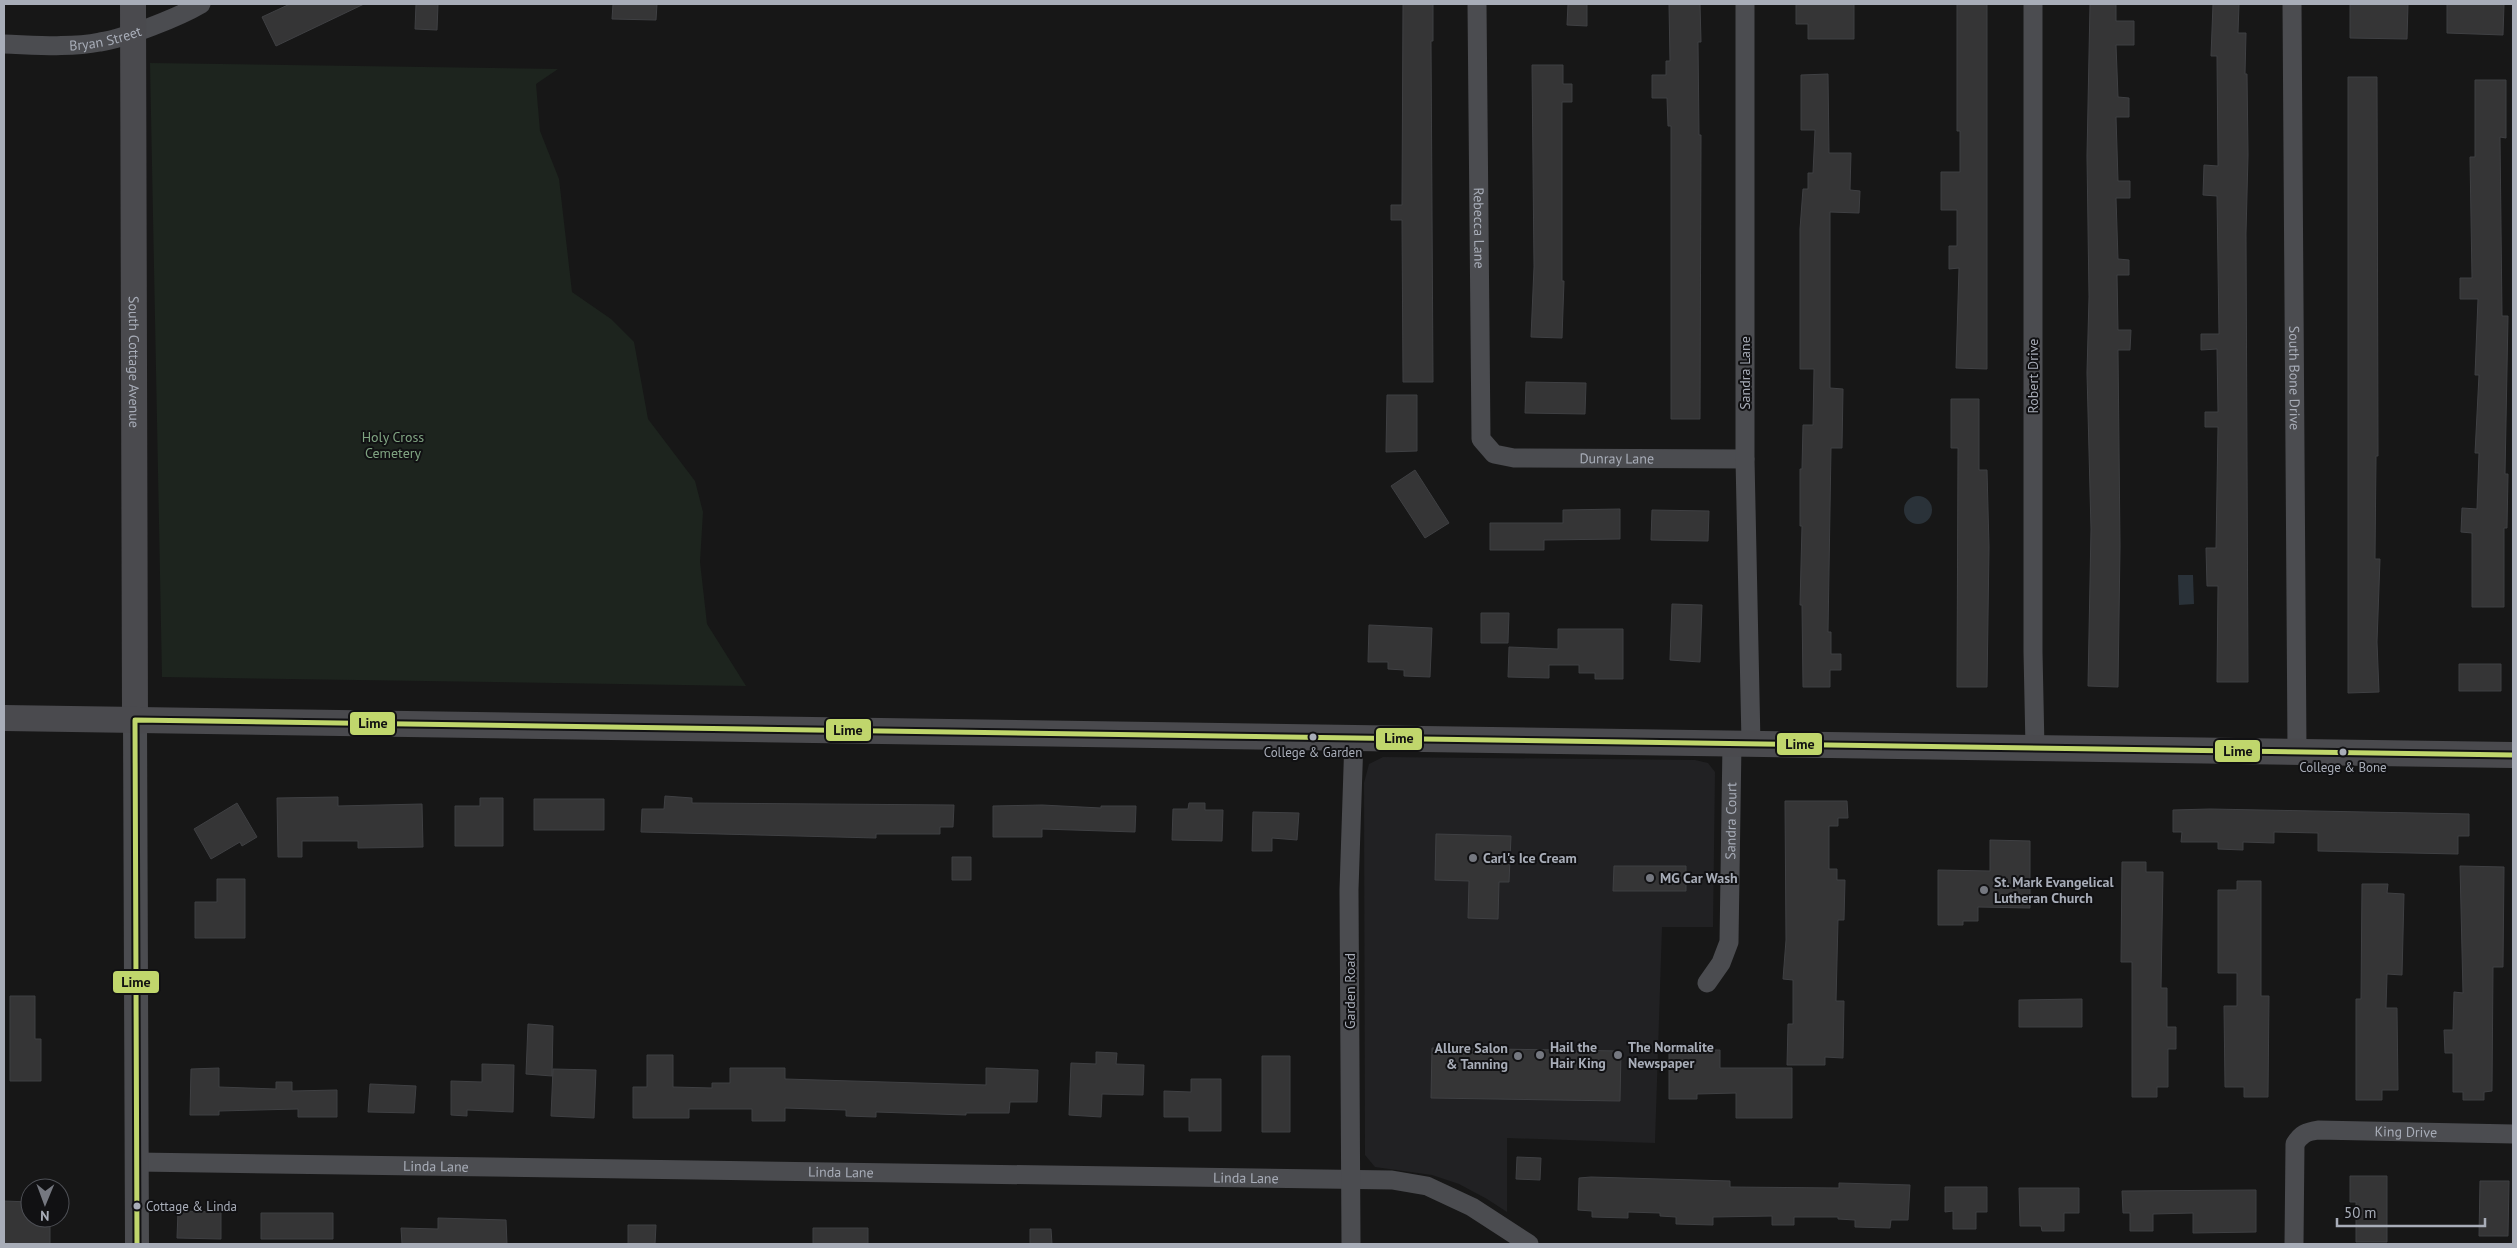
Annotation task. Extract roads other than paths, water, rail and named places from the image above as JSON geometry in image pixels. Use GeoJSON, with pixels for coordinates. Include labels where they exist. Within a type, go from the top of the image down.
{"type":"FeatureCollection","features":[{"type":"Feature","properties":{"kind":"main road","name":"South Cottage Avenue"},"geometry":{"type":"LineString","coordinates":[[133,4],[135,720]]}},
{"type":"Feature","properties":{"kind":"main road"},"geometry":{"type":"LineString","coordinates":[[4,718],[2513,755]]}},
{"type":"Feature","properties":{"kind":"street","name":"Bryan Street"},"geometry":{"type":"LineString","coordinates":[[4,44],[62,46],[101,42],[133,32],[201,4]]}},
{"type":"Feature","properties":{"kind":"street","name":"Rebecca Lane"},"geometry":{"type":"LineString","coordinates":[[1477,4],[1479,416],[1480,439],[1489,450]]}},
{"type":"Feature","properties":{"kind":"street","name":"Sandra Lane"},"geometry":{"type":"LineString","coordinates":[[1741,743],[1745,459],[1745,4]]}},
{"type":"Feature","properties":{"kind":"street","name":"Robert Drive"},"geometry":{"type":"LineString","coordinates":[[2033,4],[2033,652],[2035,748]]}},
{"type":"Feature","properties":{"kind":"street","name":"South Bone Drive"},"geometry":{"type":"LineString","coordinates":[[2292,4],[2298,751]]}},
{"type":"Feature","properties":{"kind":"street","name":"Dunray Lane"},"geometry":{"type":"LineString","coordinates":[[1489,450],[1494,454],[1514,458],[1745,459]]}},
{"type":"Feature","properties":{"kind":"street"},"geometry":{"type":"LineString","coordinates":[[135,720],[137,1244]]}},
{"type":"Feature","properties":{"kind":"street","name":"Garden Road"},"geometry":{"type":"LineString","coordinates":[[1351,1244],[1350,890],[1354,738]]}},
{"type":"Feature","properties":{"kind":"street","name":"Sandra Court"},"geometry":{"type":"LineString","coordinates":[[1707,983],[1721,963],[1729,942],[1741,743]]}},
{"type":"Feature","properties":{"kind":"street","name":"King Drive"},"geometry":{"type":"LineString","coordinates":[[2294,1244],[2295,1144],[2300,1136],[2318,1130],[2513,1134]]}},
{"type":"Feature","properties":{"kind":"street","name":"Linda Lane"},"geometry":{"type":"LineString","coordinates":[[136,1162],[1392,1180],[1427,1186],[1472,1207],[1529,1244]]}},
{"type":"Feature","properties":{"kind":"place","name":"College & Garden"},"geometry":{"type":"Point","coordinates":[1313,737]}},
{"type":"Feature","properties":{"kind":"place","name":"College & Bone"},"geometry":{"type":"Point","coordinates":[2343,752]}},
{"type":"Feature","properties":{"kind":"place","name":"Carl's Ice Cream"},"geometry":{"type":"Point","coordinates":[1473,858]}},
{"type":"Feature","properties":{"kind":"place","name":"MG Car Wash"},"geometry":{"type":"Point","coordinates":[1650,878]}},
{"type":"Feature","properties":{"kind":"place","name":"St. Mark Evangelical Lutheran Church"},"geometry":{"type":"Point","coordinates":[1984,890]}},
{"type":"Feature","properties":{"kind":"place","name":"Hail the Hair King"},"geometry":{"type":"Point","coordinates":[1540,1055]}},
{"type":"Feature","properties":{"kind":"place","name":"The Normalite Newspaper"},"geometry":{"type":"Point","coordinates":[1618,1055]}},
{"type":"Feature","properties":{"kind":"place","name":"Allure Salon & Tanning"},"geometry":{"type":"Point","coordinates":[1518,1056]}},
{"type":"Feature","properties":{"kind":"place","name":"Cottage & Linda"},"geometry":{"type":"Point","coordinates":[137,1206]}},
{"type":"Feature","properties":{"kind":"park label","name":"Holy Cross Cemetery"},"geometry":{"type":"Point","coordinates":[393,446]}}]}
